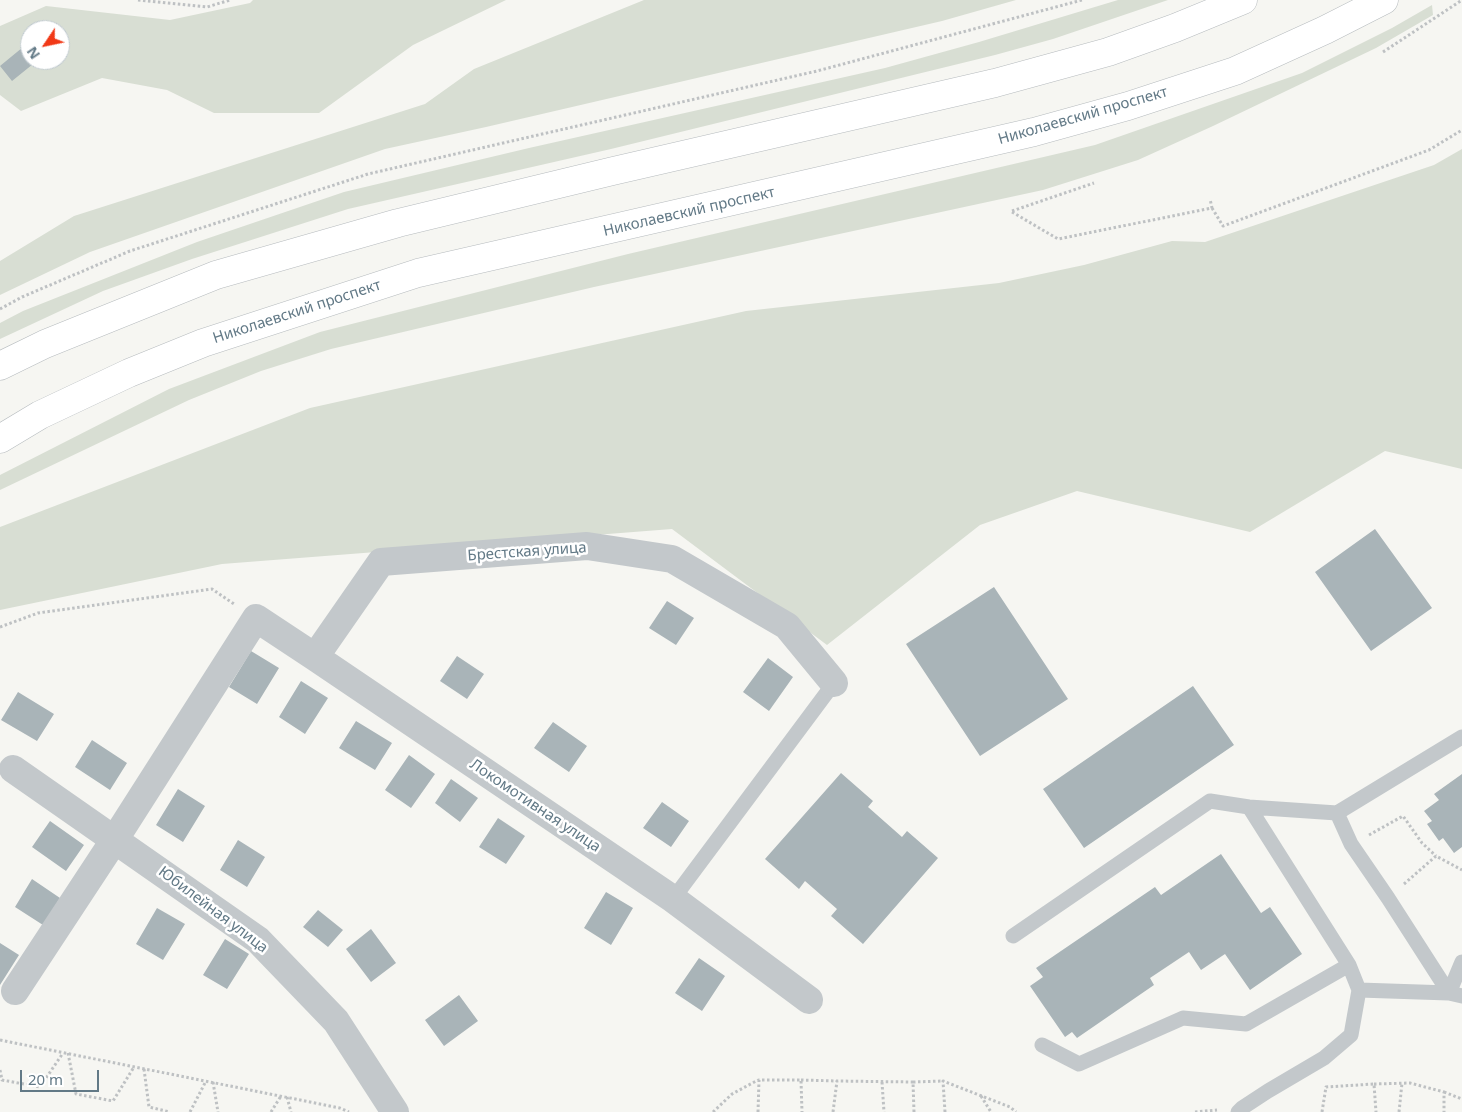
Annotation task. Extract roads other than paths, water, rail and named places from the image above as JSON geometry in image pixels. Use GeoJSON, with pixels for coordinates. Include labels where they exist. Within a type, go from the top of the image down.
{"type":"FeatureCollection","features":[{"type":"Feature","properties":{"kind":"main road"},"geometry":{"type":"LineString","coordinates":[[0,366],[45,344],[216,275],[398,223],[613,171],[995,83],[1108,52],[1175,28],[1243,0]]}},
{"type":"Feature","properties":{"kind":"main road","name":"Николаевский проспект"},"geometry":{"type":"LineString","coordinates":[[0,439],[40,415],[129,373],[203,343],[418,273],[1034,132],[1128,106],[1235,71],[1325,30],[1384,0]]}},
{"type":"Feature","properties":{"kind":"street","name":"Брестская улица"},"geometry":{"type":"LineString","coordinates":[[315,657],[381,562],[587,546],[672,559],[787,626],[834,682]]}},
{"type":"Feature","properties":{"kind":"street","name":"Локомотивная улица"},"geometry":{"type":"LineString","coordinates":[[115,839],[256,618],[673,899],[809,1000]]}},
{"type":"Feature","properties":{"kind":"street","name":"Юбилейная улица"},"geometry":{"type":"LineString","coordinates":[[13,769],[258,940],[336,1021],[395,1112]]}},
{"type":"Feature","properties":{"kind":"street"},"geometry":{"type":"LineString","coordinates":[[15,991],[115,839]]}},
{"type":"Feature","properties":{"kind":"lane"},"geometry":{"type":"LineString","coordinates":[[673,899],[834,682]]}},
{"type":"Feature","properties":{"kind":"lane"},"geometry":{"type":"LineString","coordinates":[[1013,936],[1210,802],[1337,813],[1462,737]]}},
{"type":"Feature","properties":{"kind":"lane"},"geometry":{"type":"LineString","coordinates":[[1238,1112],[1268,1091],[1324,1058],[1351,1035],[1359,990],[1349,965],[1249,806]]}},
{"type":"Feature","properties":{"kind":"lane"},"geometry":{"type":"LineString","coordinates":[[1337,813],[1351,844],[1455,994]]}},
{"type":"Feature","properties":{"kind":"lane"},"geometry":{"type":"LineString","coordinates":[[1455,994],[1462,962]]}},
{"type":"Feature","properties":{"kind":"lane"},"geometry":{"type":"LineString","coordinates":[[1042,1045],[1079,1064],[1183,1018],[1246,1024],[1349,965]]}},
{"type":"Feature","properties":{"kind":"lane"},"geometry":{"type":"LineString","coordinates":[[1455,994],[1462,977]]}},
{"type":"Feature","properties":{"kind":"lane"},"geometry":{"type":"LineString","coordinates":[[1359,990],[1455,994]]}}]}
